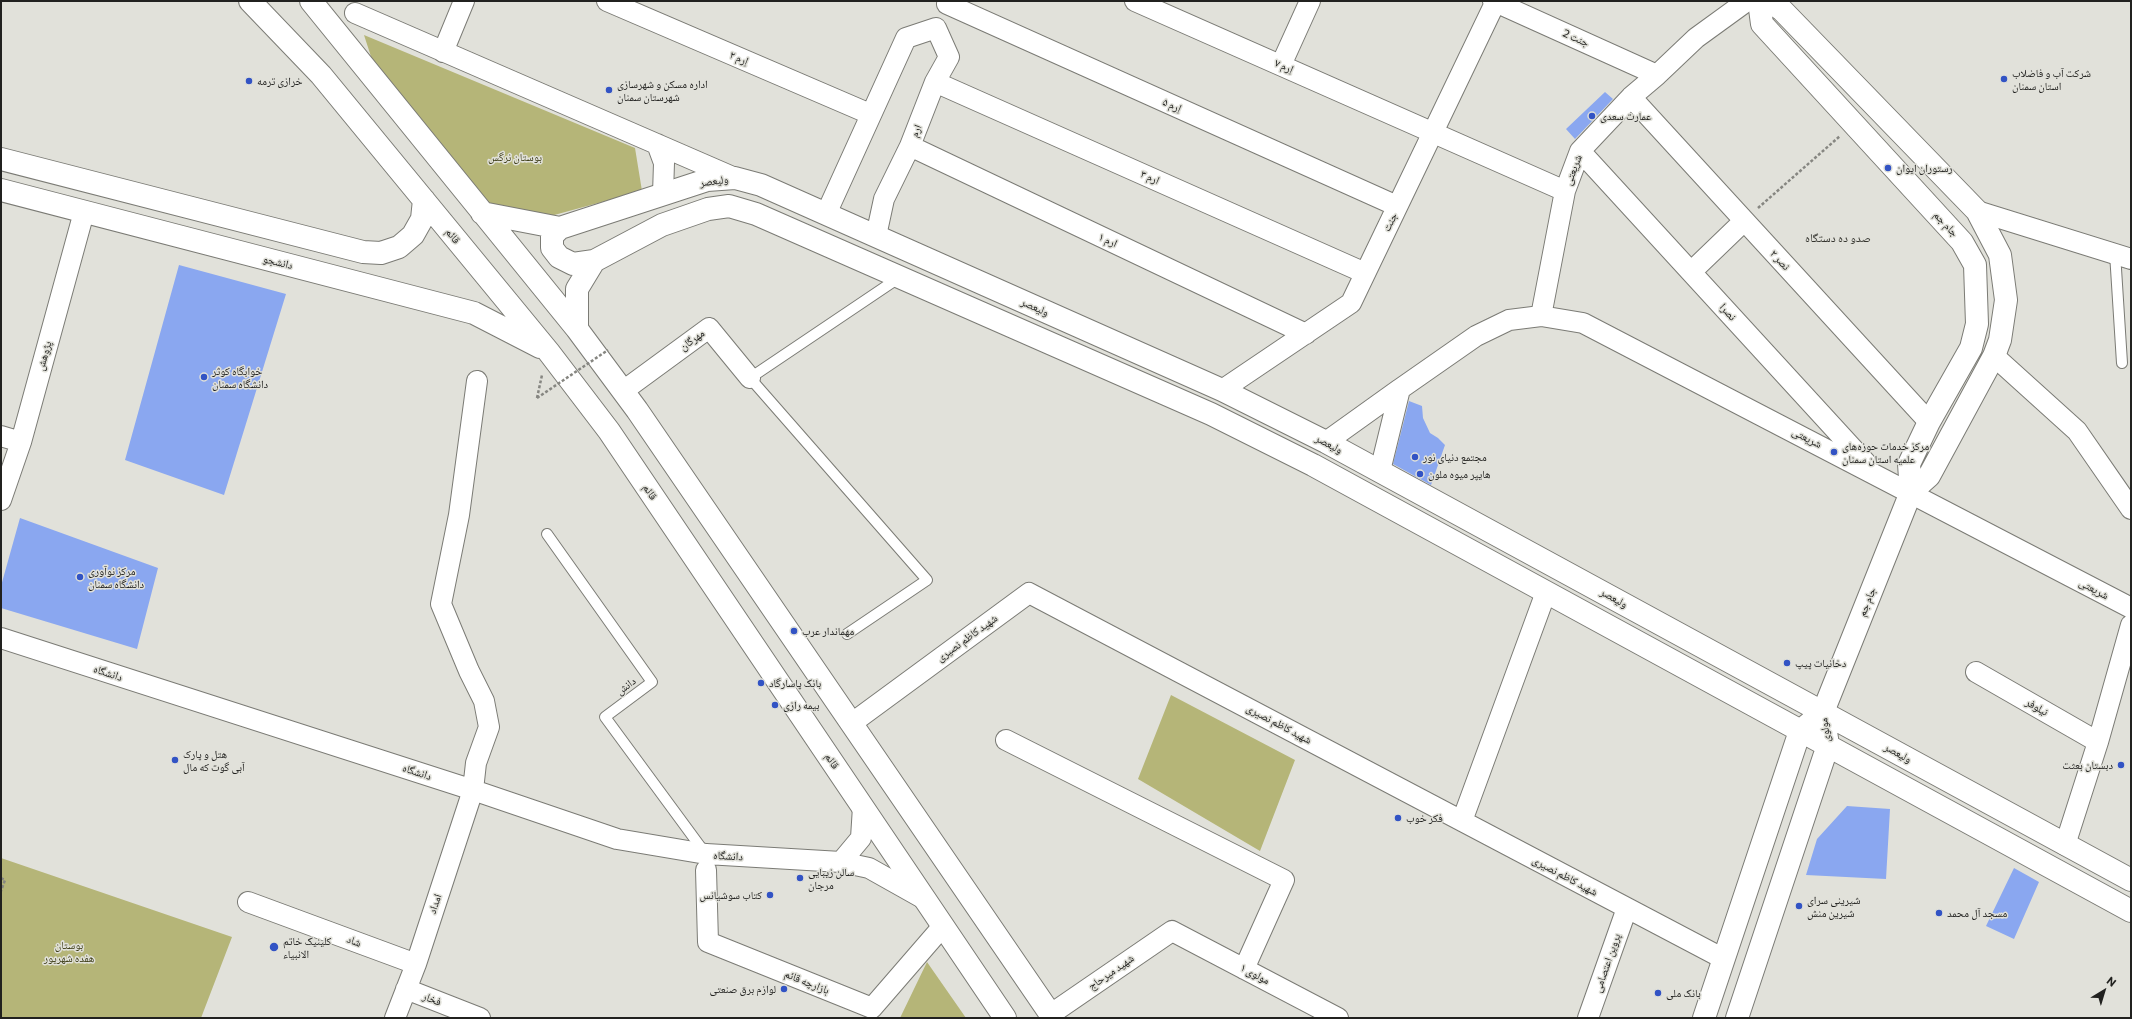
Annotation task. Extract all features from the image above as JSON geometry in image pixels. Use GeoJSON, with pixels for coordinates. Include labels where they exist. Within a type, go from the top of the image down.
{"type":"FeatureCollection","features":[{"type":"Feature","properties":{"kind":"main road","name":"قائم"},"geometry":{"type":"LineString","coordinates":[[250,1],[321,75],[548,351],[609,431],[1005,1018]]}},
{"type":"Feature","properties":{"kind":"main road"},"geometry":{"type":"LineString","coordinates":[[311,1],[576,329],[623,391],[1052,1016]]}},
{"type":"Feature","properties":{"kind":"main road","name":"جام جم"},"geometry":{"type":"LineString","coordinates":[[1759,1],[1762,24],[1962,242],[1975,265],[1977,324],[1971,348],[1929,422],[1910,464],[1911,492],[1823,712]]}},
{"type":"Feature","properties":{"kind":"main road","name":"جام جم"},"geometry":{"type":"LineString","coordinates":[[1769,1],[1782,10],[1977,211],[2000,255],[2006,300],[2000,340],[1994,356],[1929,476],[1911,492]]}},
{"type":"Feature","properties":{"kind":"main road"},"geometry":{"type":"LineString","coordinates":[[1,159],[363,252],[381,253],[399,247],[413,235],[422,219],[424,200]]}},
{"type":"Feature","properties":{"kind":"main road","name":"ولیعصر"},"geometry":{"type":"LineString","coordinates":[[482,212],[560,228],[707,180],[735,178],[760,185],[1222,390],[1326,442],[2131,880]]}},
{"type":"Feature","properties":{"kind":"main road"},"geometry":{"type":"LineString","coordinates":[[84,212],[90,182]]}},
{"type":"Feature","properties":{"kind":"main road","name":"دانشجو"},"geometry":{"type":"LineString","coordinates":[[1,190],[474,313],[548,351]]}},
{"type":"Feature","properties":{"kind":"main road"},"geometry":{"type":"LineString","coordinates":[[560,228],[552,236],[552,248],[559,257],[573,264],[594,261],[662,225],[708,209],[729,206],[756,214],[1211,414],[1313,465],[2131,911]]}},
{"type":"Feature","properties":{"kind":"main road"},"geometry":{"type":"LineString","coordinates":[[576,329],[577,289],[594,261]]}},
{"type":"Feature","properties":{"kind":"main road"},"geometry":{"type":"LineString","coordinates":[[1313,465],[1326,442]]}},
{"type":"Feature","properties":{"kind":"main road"},"geometry":{"type":"LineString","coordinates":[[1368,495],[1380,471]]}},
{"type":"Feature","properties":{"kind":"main road","name":"مولوی"},"geometry":{"type":"LineString","coordinates":[[1737,1018],[1828,745],[1823,712],[1800,730]]}},
{"type":"Feature","properties":{"kind":"main road"},"geometry":{"type":"LineString","coordinates":[[1704,1018],[1800,730]]}},
{"type":"Feature","properties":{"kind":"street"},"geometry":{"type":"LineString","coordinates":[[443,52],[464,1]]}},
{"type":"Feature","properties":{"kind":"street","name":"اِرم ۲"},"geometry":{"type":"LineString","coordinates":[[607,1],[870,114]]}},
{"type":"Feature","properties":{"kind":"street","name":"اِرم ۷"},"geometry":{"type":"LineString","coordinates":[[1135,1],[1566,191]]}},
{"type":"Feature","properties":{"kind":"street"},"geometry":{"type":"LineString","coordinates":[[1281,65],[1310,1]]}},
{"type":"Feature","properties":{"kind":"street","name":"جنت 2"},"geometry":{"type":"LineString","coordinates":[[1495,1],[1658,75]]}},
{"type":"Feature","properties":{"kind":"street","name":"جنت"},"geometry":{"type":"LineString","coordinates":[[1222,390],[1351,303],[1495,1]]}},
{"type":"Feature","properties":{"kind":"street","name":"شریعتی"},"geometry":{"type":"LineString","coordinates":[[1541,316],[1566,191],[1580,151],[1631,97],[1658,75],[1696,38],[1747,1]]}},
{"type":"Feature","properties":{"kind":"street"},"geometry":{"type":"LineString","coordinates":[[826,214],[870,114],[906,38],[936,28],[948,3]]}},
{"type":"Feature","properties":{"kind":"street","name":"اِرم ۵"},"geometry":{"type":"LineString","coordinates":[[948,3],[1397,206]]}},
{"type":"Feature","properties":{"kind":"street"},"geometry":{"type":"LineString","coordinates":[[355,13],[735,178]]}},
{"type":"Feature","properties":{"kind":"street","name":"ارم"},"geometry":{"type":"LineString","coordinates":[[876,236],[884,199],[910,146],[935,82],[949,57],[936,28]]}},
{"type":"Feature","properties":{"kind":"street","name":"ارم ۳"},"geometry":{"type":"LineString","coordinates":[[935,82],[1365,272]]}},
{"type":"Feature","properties":{"kind":"street","name":"نصر ۲"},"geometry":{"type":"LineString","coordinates":[[1631,97],[1929,422]]}},
{"type":"Feature","properties":{"kind":"street"},"geometry":{"type":"LineString","coordinates":[[657,144],[664,162],[663,194]]}},
{"type":"Feature","properties":{"kind":"street","name":"ارم ۱"},"geometry":{"type":"LineString","coordinates":[[910,146],[1306,334]]}},
{"type":"Feature","properties":{"kind":"street","name":"نصرا"},"geometry":{"type":"LineString","coordinates":[[1580,151],[1875,474]]}},
{"type":"Feature","properties":{"kind":"street"},"geometry":{"type":"LineString","coordinates":[[1977,211],[2123,256]]}},
{"type":"Feature","properties":{"kind":"street","name":"پژوهش"},"geometry":{"type":"LineString","coordinates":[[1,500],[20,442],[84,212]]}},
{"type":"Feature","properties":{"kind":"street"},"geometry":{"type":"LineString","coordinates":[[1691,272],[1744,221]]}},
{"type":"Feature","properties":{"kind":"street","name":"شریعتی"},"geometry":{"type":"LineString","coordinates":[[1326,442],[1476,336],[1509,320],[1541,316],[1583,323],[1911,492],[2131,608]]}},
{"type":"Feature","properties":{"kind":"street","name":"مهرگان"},"geometry":{"type":"LineString","coordinates":[[623,391],[709,328],[750,378]]}},
{"type":"Feature","properties":{"kind":"street"},"geometry":{"type":"LineString","coordinates":[[1994,356],[2078,430],[2131,509]]}},
{"type":"Feature","properties":{"kind":"street","name":"امداد"},"geometry":{"type":"LineString","coordinates":[[395,1018],[416,964],[473,790],[476,763],[489,727],[484,701],[469,671],[441,604],[459,515],[477,381]]}},
{"type":"Feature","properties":{"kind":"street"},"geometry":{"type":"LineString","coordinates":[[1380,471],[1400,389]]}},
{"type":"Feature","properties":{"kind":"street"},"geometry":{"type":"LineString","coordinates":[[1,436],[20,442]]}},
{"type":"Feature","properties":{"kind":"street","name":"شهید کاظم نصیری"},"geometry":{"type":"LineString","coordinates":[[852,723],[1029,592],[1724,959]]}},
{"type":"Feature","properties":{"kind":"street"},"geometry":{"type":"LineString","coordinates":[[1462,821],[1546,592]]}},
{"type":"Feature","properties":{"kind":"street"},"geometry":{"type":"LineString","coordinates":[[2066,845],[2098,742],[2131,625]]}},
{"type":"Feature","properties":{"kind":"street","name":"دانشگاه"},"geometry":{"type":"LineString","coordinates":[[1,638],[473,790],[617,839],[706,862],[841,862],[869,868],[926,900]]}},
{"type":"Feature","properties":{"kind":"street","name":"نیلوفر"},"geometry":{"type":"LineString","coordinates":[[1976,672],[2098,742]]}},
{"type":"Feature","properties":{"kind":"street"},"geometry":{"type":"LineString","coordinates":[[1006,740],[1284,880],[1244,969]]}},
{"type":"Feature","properties":{"kind":"street"},"geometry":{"type":"LineString","coordinates":[[841,862],[861,838],[863,807]]}},
{"type":"Feature","properties":{"kind":"street","name":"بازارچه قائم"},"geometry":{"type":"LineString","coordinates":[[706,862],[708,942],[872,1008],[944,926]]}},
{"type":"Feature","properties":{"kind":"street","name":"شاد"},"geometry":{"type":"LineString","coordinates":[[248,902],[416,964]]}},
{"type":"Feature","properties":{"kind":"street","name":"پروین اعتصامی"},"geometry":{"type":"LineString","coordinates":[[1588,1018],[1627,908]]}},
{"type":"Feature","properties":{"kind":"street","name":"شهید میرحاج"},"geometry":{"type":"LineString","coordinates":[[1052,1016],[1172,931]]}},
{"type":"Feature","properties":{"kind":"street","name":"مولوی ۱"},"geometry":{"type":"LineString","coordinates":[[1172,931],[1338,1018]]}},
{"type":"Feature","properties":{"kind":"street","name":"فخار"},"geometry":{"type":"LineString","coordinates":[[406,989],[480,1018]]}},
{"type":"Feature","properties":{"kind":"lane"},"geometry":{"type":"LineString","coordinates":[[2122,364],[2123,256]]}},
{"type":"Feature","properties":{"kind":"lane"},"geometry":{"type":"LineString","coordinates":[[847,634],[927,580],[750,378],[900,277]]}},
{"type":"Feature","properties":{"kind":"lane","name":"دانش"},"geometry":{"type":"LineString","coordinates":[[547,534],[652,682],[605,717],[706,862]]}},
{"type":"Feature","properties":{"kind":"path"},"geometry":{"type":"LineString","coordinates":[[1744,221],[1854,124]]}},
{"type":"Feature","properties":{"kind":"path"},"geometry":{"type":"LineString","coordinates":[[537,398],[608,350]]}},
{"type":"Feature","properties":{"kind":"path"},"geometry":{"type":"LineString","coordinates":[[1,878],[5,880],[1,891]]}},
{"type":"Feature","properties":{"kind":"green space","name":"بوستان نرگس"},"geometry":{"type":"Polygon","coordinates":[[[364,35],[635,148],[642,191],[536,220],[490,206],[377,75],[364,35]]]}},
{"type":"Feature","properties":{"kind":"green space"},"geometry":{"type":"Polygon","coordinates":[[[1171,695],[1295,760],[1260,851],[1138,779],[1171,695]]]}},
{"type":"Feature","properties":{"kind":"green space","name":"بوستان هفده شهریور"},"geometry":{"type":"Polygon","coordinates":[[[1,858],[232,937],[201,1018],[1,1018],[1,858]]]}},
{"type":"Feature","properties":{"kind":"green space"},"geometry":{"type":"Polygon","coordinates":[[[927,962],[966,1018],[900,1018],[927,962]]]}},
{"type":"Feature","properties":{"kind":"building","name":"عمارت سعدی"},"geometry":{"type":"Polygon","coordinates":[[[1605,92],[1613,99],[1575,139],[1566,129],[1605,92]]]}},
{"type":"Feature","properties":{"kind":"building","name":"خوابگاه کوثر دانشگاه سمنان"},"geometry":{"type":"Polygon","coordinates":[[[179,265],[286,294],[224,495],[125,460],[179,265]]]}},
{"type":"Feature","properties":{"kind":"building","name":"مجتمع دنیای نور"},"geometry":{"type":"Polygon","coordinates":[[[1409,401],[1422,406],[1423,418],[1430,433],[1445,445],[1431,485],[1393,464],[1409,401]]]}},
{"type":"Feature","properties":{"kind":"building","name":"مرکز نوآوری دانشگاه سمنان"},"geometry":{"type":"Polygon","coordinates":[[[20,518],[158,568],[137,649],[1,608],[1,586],[20,518]]]}},
{"type":"Feature","properties":{"kind":"building"},"geometry":{"type":"Polygon","coordinates":[[[1847,806],[1890,809],[1886,879],[1806,875],[1817,839],[1847,806]]]}},
{"type":"Feature","properties":{"kind":"building"},"geometry":{"type":"Polygon","coordinates":[[[2014,868],[2039,882],[2014,939],[1986,926],[2014,868]]]}},
{"type":"Feature","properties":{"kind":"place","name":"شرکت آب و فاضلاب استان سمنان"},"geometry":{"type":"Point","coordinates":[2004,79]}},
{"type":"Feature","properties":{"kind":"place","name":"خرازی ترمه"},"geometry":{"type":"Point","coordinates":[249,81]}},
{"type":"Feature","properties":{"kind":"place","name":"اداره مسکن و شهرسازی شهرستان سمنان"},"geometry":{"type":"Point","coordinates":[609,90]}},
{"type":"Feature","properties":{"kind":"place","name":"عمارت سعدی"},"geometry":{"type":"Point","coordinates":[1592,116]}},
{"type":"Feature","properties":{"kind":"place","name":"رستوران ایوان"},"geometry":{"type":"Point","coordinates":[1888,168]}},
{"type":"Feature","properties":{"kind":"place","name":"خوابگاه کوثر دانشگاه سمنان"},"geometry":{"type":"Point","coordinates":[204,377]}},
{"type":"Feature","properties":{"kind":"place","name":"مرکز خدمات حوزه‌های علمیه استان سمنان"},"geometry":{"type":"Point","coordinates":[1834,452]}},
{"type":"Feature","properties":{"kind":"place","name":"مجتمع دنیای نور"},"geometry":{"type":"Point","coordinates":[1415,457]}},
{"type":"Feature","properties":{"kind":"place","name":"هایپر میوه ملون"},"geometry":{"type":"Point","coordinates":[1420,474]}},
{"type":"Feature","properties":{"kind":"place","name":"مرکز نوآوری دانشگاه سمنان"},"geometry":{"type":"Point","coordinates":[80,577]}},
{"type":"Feature","properties":{"kind":"place","name":"مهماندار عرب"},"geometry":{"type":"Point","coordinates":[794,631]}},
{"type":"Feature","properties":{"kind":"place","name":"دخانیات پیپ"},"geometry":{"type":"Point","coordinates":[1787,663]}},
{"type":"Feature","properties":{"kind":"place","name":"بانک پاسارگاد"},"geometry":{"type":"Point","coordinates":[761,683]}},
{"type":"Feature","properties":{"kind":"place","name":"بیمه رازی"},"geometry":{"type":"Point","coordinates":[775,705]}},
{"type":"Feature","properties":{"kind":"place","name":"هتل و پارک آبی گوت که مال"},"geometry":{"type":"Point","coordinates":[175,760]}},
{"type":"Feature","properties":{"kind":"place","name":"دبستان بعثت"},"geometry":{"type":"Point","coordinates":[2121,765]}},
{"type":"Feature","properties":{"kind":"place","name":"فکر خوب"},"geometry":{"type":"Point","coordinates":[1398,818]}},
{"type":"Feature","properties":{"kind":"place","name":"سالن زیبایی مرجان"},"geometry":{"type":"Point","coordinates":[800,878]}},
{"type":"Feature","properties":{"kind":"place","name":"کتاب سوشیانس"},"geometry":{"type":"Point","coordinates":[770,895]}},
{"type":"Feature","properties":{"kind":"place","name":"شیرینی سرای شیرین منش"},"geometry":{"type":"Point","coordinates":[1799,906]}},
{"type":"Feature","properties":{"kind":"place","name":"مسجد آل محمد"},"geometry":{"type":"Point","coordinates":[1939,913]}},
{"type":"Feature","properties":{"kind":"place","name":"کلینیک خاتم الانبیاء"},"geometry":{"type":"Point","coordinates":[274,947]}},
{"type":"Feature","properties":{"kind":"place","name":"لوازم برق صنعتی"},"geometry":{"type":"Point","coordinates":[784,989]}},
{"type":"Feature","properties":{"kind":"place","name":"بانک ملی"},"geometry":{"type":"Point","coordinates":[1658,993]}},
{"type":"Feature","properties":{"kind":"district","name":"صدو ده دستگاه"},"geometry":{"type":"Point","coordinates":[1838,238]}}]}
